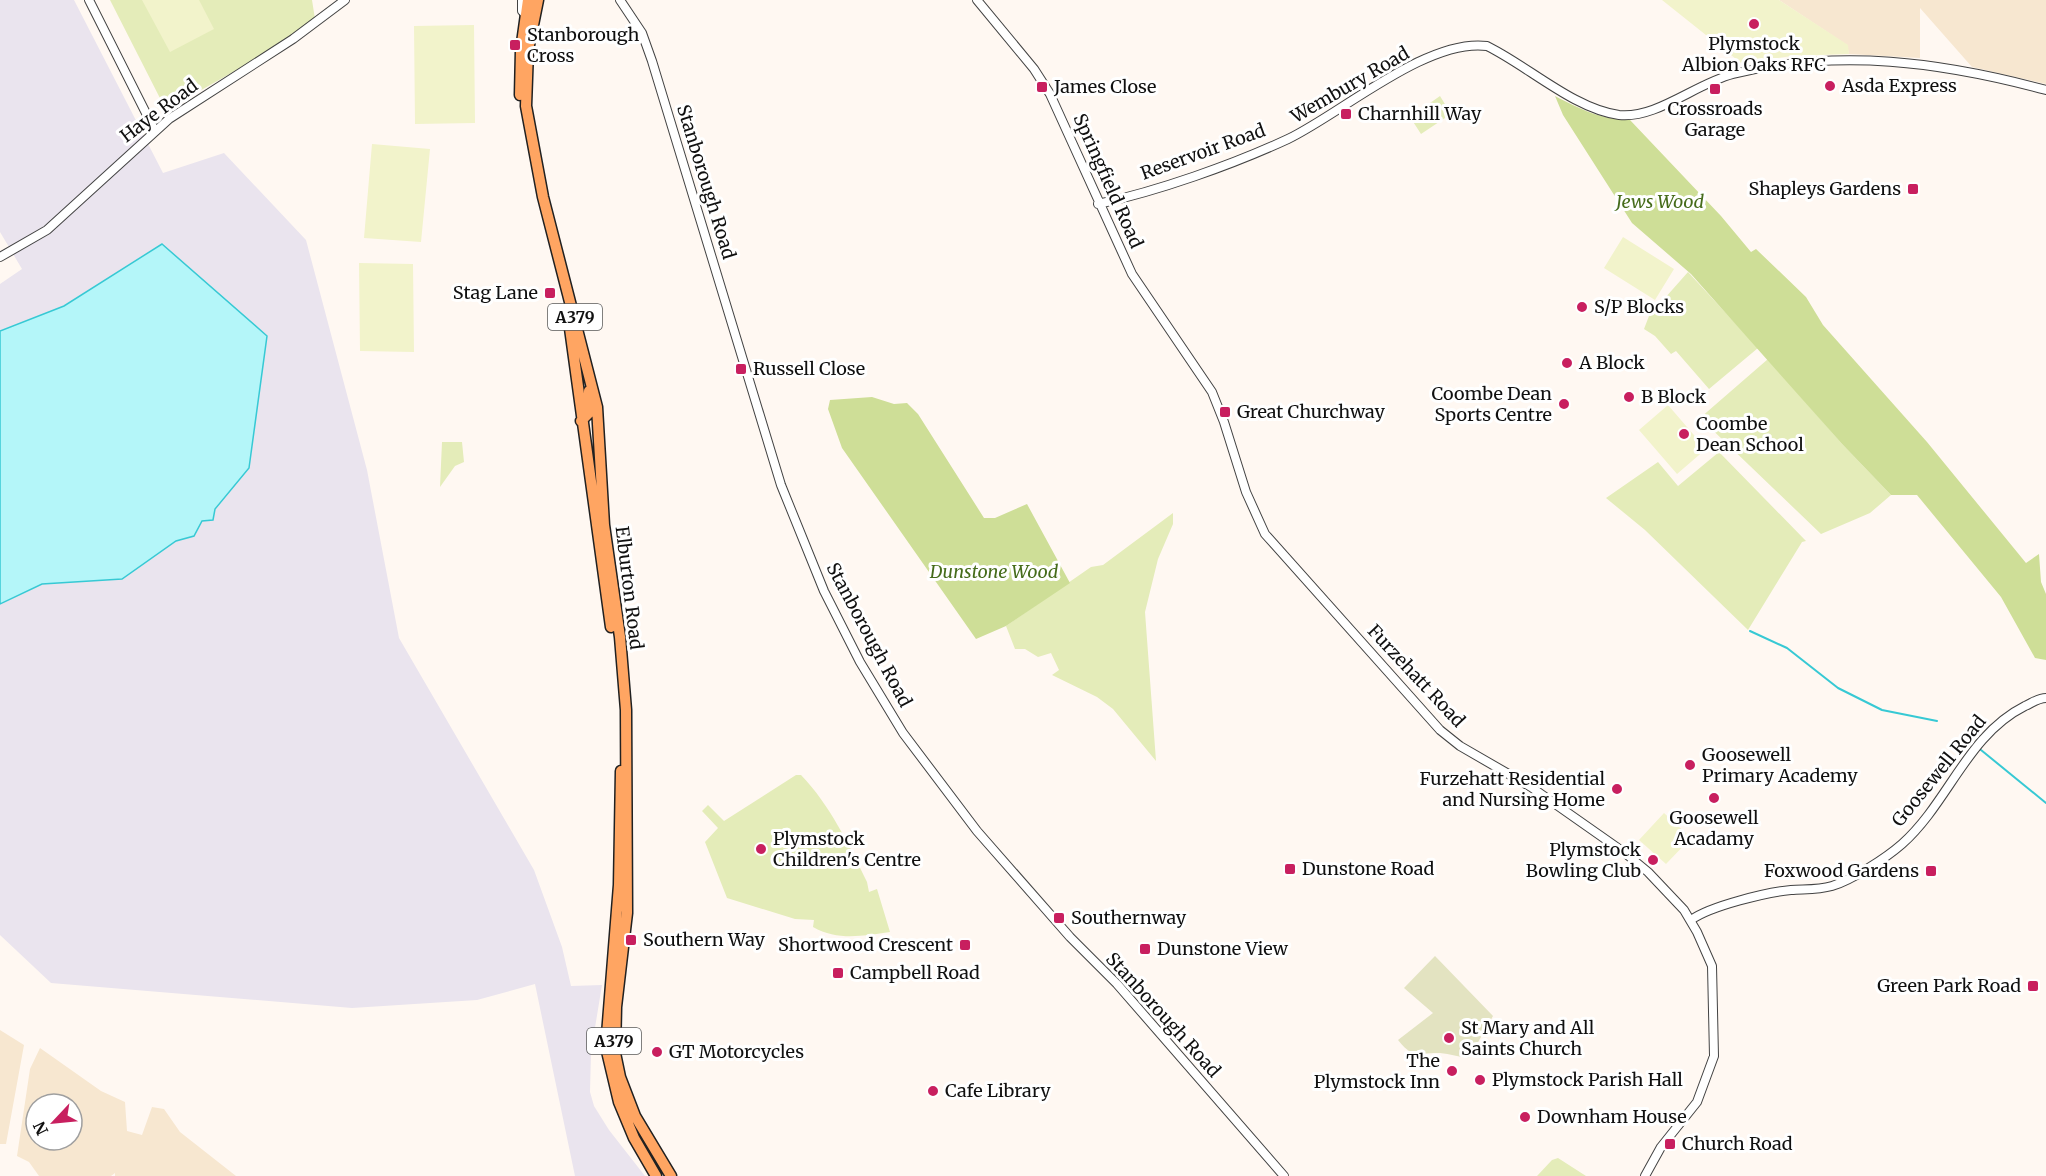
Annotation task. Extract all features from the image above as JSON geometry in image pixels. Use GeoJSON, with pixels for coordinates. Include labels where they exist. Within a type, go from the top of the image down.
{"type":"FeatureCollection","features":[{"type":"Feature","properties":{"kind":"main road","name":"Elburton Road"},"geometry":{"type":"LineString","coordinates":[[528,0],[519,77],[526,149],[570,329],[580,421],[614,651],[621,744],[619,885],[606,1047],[619,1102],[634,1138],[656,1176]]}},
{"type":"Feature","properties":{"kind":"main road","name":"Elburton Road"},"geometry":{"type":"LineString","coordinates":[[538,0],[528,50],[526,106],[532,147],[597,407],[604,525],[620,637],[628,767],[627,913],[616,1007],[615,1053],[620,1077],[635,1116],[670,1176]]}},
{"type":"Feature","properties":{"kind":"main road","name":"A379"},"geometry":{"type":"LineString","coordinates":[[580,421],[589,413],[589,375]]}},
{"type":"Feature","properties":{"kind":"main road","name":"A379"},"geometry":{"type":"LineString","coordinates":[[586,458],[584,433],[589,428],[598,428]]}},
{"type":"Feature","properties":{"kind":"street"},"geometry":{"type":"LineString","coordinates":[[88,0],[155,131]]}},
{"type":"Feature","properties":{"kind":"street","name":"Haye Road"},"geometry":{"type":"LineString","coordinates":[[0,257],[47,230],[155,131],[293,39],[345,0]]}},
{"type":"Feature","properties":{"kind":"street"},"geometry":{"type":"LineString","coordinates":[[522,0],[522,11],[526,15]]}},
{"type":"Feature","properties":{"kind":"street","name":"Stanborough Road"},"geometry":{"type":"LineString","coordinates":[[620,0],[638,24],[652,61],[781,485],[824,591],[860,662],[903,733],[976,831],[1117,984],[1284,1176]]}},
{"type":"Feature","properties":{"kind":"street","name":"Springfield Road"},"geometry":{"type":"LineString","coordinates":[[978,0],[1039,76],[1064,120],[1098,204],[1132,274],[1166,325]]}},
{"type":"Feature","properties":{"kind":"street","name":"Wembury Road"},"geometry":{"type":"LineString","coordinates":[[1285,140],[1328,117],[1381,83],[1435,56],[1470,45],[1487,46],[1578,99],[1621,115],[1652,111],[1706,83],[1757,68],[1853,59],[1930,65],[1978,73],[2046,90]]}},
{"type":"Feature","properties":{"kind":"street","name":"Reservoir Road"},"geometry":{"type":"LineString","coordinates":[[1098,204],[1179,179],[1285,140]]}},
{"type":"Feature","properties":{"kind":"street","name":"Furzehatt Road"},"geometry":{"type":"LineString","coordinates":[[1166,325],[1191,357],[1212,392],[1246,492],[1265,534],[1322,601],[1440,730],[1460,746],[1531,787],[1625,853],[1648,872],[1691,920],[1712,966],[1714,1056],[1697,1102],[1661,1147],[1645,1176]]}},
{"type":"Feature","properties":{"kind":"street","name":"Goosewell Road"},"geometry":{"type":"LineString","coordinates":[[1691,920],[1719,907],[1778,892],[1830,887],[1850,878],[1896,848],[1912,833],[1944,795],[1969,754],[1991,728],[2010,713],[2039,698],[2046,698]]}},
{"type":"Feature","properties":{"kind":"shaded area"},"geometry":{"type":"Polygon","coordinates":[[[0,0],[74,0],[163,173],[224,153],[306,240],[367,470],[399,638],[534,870],[562,947],[571,986],[602,985],[591,1052],[590,1092],[594,1106],[609,1130],[645,1176],[575,1176],[535,984],[477,1000],[352,1008],[51,983],[0,935],[0,284],[22,269],[0,232],[0,0]]]}},
{"type":"Feature","properties":{"kind":"shaded area"},"geometry":{"type":"Polygon","coordinates":[[[1779,0],[2046,0],[2046,84],[1972,67],[1920,8],[1920,58],[1849,54],[1847,45],[1779,0]]]}},
{"type":"Feature","properties":{"kind":"shaded area"},"geometry":{"type":"Polygon","coordinates":[[[0,1030],[24,1045],[6,1144],[0,1144],[0,1030]]]}},
{"type":"Feature","properties":{"kind":"shaded area"},"geometry":{"type":"Polygon","coordinates":[[[40,1048],[101,1091],[125,1102],[127,1131],[142,1135],[152,1107],[164,1109],[180,1132],[236,1176],[115,1176],[115,1173],[111,1176],[39,1176],[29,1162],[17,1156],[24,1109],[24,1152],[84,1152],[84,1092],[27,1092],[30,1069],[40,1048]]]}},
{"type":"Feature","properties":{"kind":"green space"},"geometry":{"type":"Polygon","coordinates":[[[110,0],[312,0],[315,19],[249,63],[166,110],[110,0]]]}},
{"type":"Feature","properties":{"kind":"green space"},"geometry":{"type":"Polygon","coordinates":[[[142,0],[199,0],[214,29],[170,52],[142,0]]]}},
{"type":"Feature","properties":{"kind":"green space","name":"Plymstock Albion Oaks RFC"},"geometry":{"type":"Polygon","coordinates":[[[1662,0],[1779,0],[1848,45],[1849,54],[1792,56],[1741,63],[1662,0]]]}},
{"type":"Feature","properties":{"kind":"green space"},"geometry":{"type":"Polygon","coordinates":[[[474,25],[475,123],[415,124],[414,26],[474,25]]]}},
{"type":"Feature","properties":{"kind":"green space"},"geometry":{"type":"Polygon","coordinates":[[[1440,96],[1451,114],[1421,134],[1410,117],[1440,96]]]}},
{"type":"Feature","properties":{"kind":"green space","name":"Jews Wood"},"geometry":{"type":"Polygon","coordinates":[[[1555,96],[1601,116],[1630,120],[1721,216],[1751,252],[1756,249],[1806,297],[1823,325],[1927,442],[2026,563],[2039,554],[2041,582],[2046,594],[2046,660],[2035,658],[2001,597],[1917,495],[1891,495],[1843,445],[1691,274],[1632,223],[1563,115],[1555,96]]]}},
{"type":"Feature","properties":{"kind":"green space"},"geometry":{"type":"Polygon","coordinates":[[[372,144],[430,149],[421,242],[364,238],[372,144]]]}},
{"type":"Feature","properties":{"kind":"green space"},"geometry":{"type":"Polygon","coordinates":[[[1623,237],[1674,269],[1655,300],[1604,268],[1623,237]]]}},
{"type":"Feature","properties":{"kind":"green space"},"geometry":{"type":"Polygon","coordinates":[[[359,263],[413,264],[414,352],[360,351],[359,263]]]}},
{"type":"Feature","properties":{"kind":"green space"},"geometry":{"type":"Polygon","coordinates":[[[1688,272],[1758,348],[1709,389],[1676,351],[1671,354],[1655,336],[1644,329],[1649,316],[1688,272]]]}},
{"type":"Feature","properties":{"kind":"green space"},"geometry":{"type":"Polygon","coordinates":[[[1768,359],[1843,445],[1891,495],[1870,513],[1821,534],[1700,418],[1768,359]]]}},
{"type":"Feature","properties":{"kind":"green space","name":"Dunstone Wood"},"geometry":{"type":"Polygon","coordinates":[[[872,397],[894,404],[907,403],[918,414],[984,518],[995,518],[1027,504],[1070,583],[1006,626],[976,639],[842,448],[828,409],[830,400],[872,397]]]}},
{"type":"Feature","properties":{"kind":"green space"},"geometry":{"type":"Polygon","coordinates":[[[1668,405],[1706,449],[1677,474],[1639,430],[1668,405]]]}},
{"type":"Feature","properties":{"kind":"green space"},"geometry":{"type":"Polygon","coordinates":[[[442,442],[462,442],[464,462],[455,466],[440,487],[442,442]]]}},
{"type":"Feature","properties":{"kind":"green space"},"geometry":{"type":"Polygon","coordinates":[[[1719,452],[1806,541],[1802,542],[1748,630],[1645,530],[1606,498],[1658,462],[1678,486],[1719,452]]]}},
{"type":"Feature","properties":{"kind":"green space"},"geometry":{"type":"Polygon","coordinates":[[[1173,513],[1173,524],[1158,559],[1145,612],[1156,761],[1113,709],[1097,697],[1052,675],[1059,670],[1051,653],[1038,657],[1025,649],[1015,649],[1006,626],[1091,567],[1103,565],[1173,513]]]}},
{"type":"Feature","properties":{"kind":"green space"},"geometry":{"type":"Polygon","coordinates":[[[796,775],[801,775],[830,812],[867,882],[869,892],[877,889],[890,932],[841,936],[813,927],[814,920],[795,919],[727,898],[705,842],[718,828],[702,811],[708,805],[724,821],[796,775]]]}},
{"type":"Feature","properties":{"kind":"green space"},"geometry":{"type":"Polygon","coordinates":[[[1664,813],[1691,838],[1666,864],[1639,840],[1664,813]]]}},
{"type":"Feature","properties":{"kind":"green space"},"geometry":{"type":"Polygon","coordinates":[[[1435,956],[1493,1016],[1469,1058],[1440,1053],[1413,1053],[1398,1040],[1433,1013],[1404,988],[1435,956]]]}},
{"type":"Feature","properties":{"kind":"green space"},"geometry":{"type":"Polygon","coordinates":[[[1558,1158],[1586,1176],[1537,1176],[1552,1160],[1558,1158]]]}},
{"type":"Feature","properties":{"kind":"water"},"geometry":{"type":"Polygon","coordinates":[[[162,244],[267,336],[249,468],[215,509],[213,520],[202,521],[194,536],[176,541],[122,579],[42,584],[0,604],[0,331],[64,306],[162,244]]]}},
{"type":"Feature","properties":{"kind":"waterway"},"geometry":{"type":"LineString","coordinates":[[1750,631],[1787,648],[1838,688],[1882,710],[1937,721]]}},
{"type":"Feature","properties":{"kind":"waterway"},"geometry":{"type":"LineString","coordinates":[[1981,750],[2046,803]]}},
{"type":"Feature","properties":{"kind":"place","name":"Plymstock Albion Oaks RFC"},"geometry":{"type":"Point","coordinates":[1754,24]}},
{"type":"Feature","properties":{"kind":"place","name":"Stanborough Cross"},"geometry":{"type":"Point","coordinates":[515,45]}},
{"type":"Feature","properties":{"kind":"place","name":"Asda Express"},"geometry":{"type":"Point","coordinates":[1830,86]}},
{"type":"Feature","properties":{"kind":"place","name":"James Close"},"geometry":{"type":"Point","coordinates":[1042,87]}},
{"type":"Feature","properties":{"kind":"place","name":"Crossroads Garage"},"geometry":{"type":"Point","coordinates":[1715,89]}},
{"type":"Feature","properties":{"kind":"place","name":"Charnhill Way"},"geometry":{"type":"Point","coordinates":[1346,114]}},
{"type":"Feature","properties":{"kind":"place","name":"Shapleys Gardens"},"geometry":{"type":"Point","coordinates":[1913,189]}},
{"type":"Feature","properties":{"kind":"place","name":"Stag Lane"},"geometry":{"type":"Point","coordinates":[550,293]}},
{"type":"Feature","properties":{"kind":"place","name":"S/P Blocks"},"geometry":{"type":"Point","coordinates":[1582,307]}},
{"type":"Feature","properties":{"kind":"place","name":"A Block"},"geometry":{"type":"Point","coordinates":[1567,363]}},
{"type":"Feature","properties":{"kind":"place","name":"Russell Close"},"geometry":{"type":"Point","coordinates":[741,369]}},
{"type":"Feature","properties":{"kind":"place","name":"B Block"},"geometry":{"type":"Point","coordinates":[1629,397]}},
{"type":"Feature","properties":{"kind":"place","name":"Coombe Dean Sports Centre"},"geometry":{"type":"Point","coordinates":[1564,404]}},
{"type":"Feature","properties":{"kind":"place","name":"Great Churchway"},"geometry":{"type":"Point","coordinates":[1225,412]}},
{"type":"Feature","properties":{"kind":"place","name":"Coombe Dean School"},"geometry":{"type":"Point","coordinates":[1684,434]}},
{"type":"Feature","properties":{"kind":"place","name":"Goosewell Primary Academy"},"geometry":{"type":"Point","coordinates":[1690,765]}},
{"type":"Feature","properties":{"kind":"place","name":"Furzehatt Residential and Nursing Home"},"geometry":{"type":"Point","coordinates":[1617,789]}},
{"type":"Feature","properties":{"kind":"place","name":"Goosewell Acadamy"},"geometry":{"type":"Point","coordinates":[1714,798]}},
{"type":"Feature","properties":{"kind":"place","name":"Plymstock Children's Centre"},"geometry":{"type":"Point","coordinates":[761,849]}},
{"type":"Feature","properties":{"kind":"place","name":"Plymstock Bowling Club"},"geometry":{"type":"Point","coordinates":[1653,860]}},
{"type":"Feature","properties":{"kind":"place","name":"Dunstone Road"},"geometry":{"type":"Point","coordinates":[1290,869]}},
{"type":"Feature","properties":{"kind":"place","name":"Foxwood Gardens"},"geometry":{"type":"Point","coordinates":[1931,871]}},
{"type":"Feature","properties":{"kind":"place","name":"Southernway"},"geometry":{"type":"Point","coordinates":[1059,918]}},
{"type":"Feature","properties":{"kind":"place","name":"Southern Way"},"geometry":{"type":"Point","coordinates":[631,940]}},
{"type":"Feature","properties":{"kind":"place","name":"Shortwood Crescent"},"geometry":{"type":"Point","coordinates":[965,945]}},
{"type":"Feature","properties":{"kind":"place","name":"Dunstone View"},"geometry":{"type":"Point","coordinates":[1145,949]}},
{"type":"Feature","properties":{"kind":"place","name":"Campbell Road"},"geometry":{"type":"Point","coordinates":[838,973]}},
{"type":"Feature","properties":{"kind":"place","name":"Green Park Road"},"geometry":{"type":"Point","coordinates":[2033,986]}},
{"type":"Feature","properties":{"kind":"place","name":"St Mary and All Saints Church"},"geometry":{"type":"Point","coordinates":[1449,1038]}},
{"type":"Feature","properties":{"kind":"place","name":"GT Motorcycles"},"geometry":{"type":"Point","coordinates":[657,1052]}},
{"type":"Feature","properties":{"kind":"place","name":"The Plymstock Inn"},"geometry":{"type":"Point","coordinates":[1452,1071]}},
{"type":"Feature","properties":{"kind":"place","name":"Plymstock Parish Hall"},"geometry":{"type":"Point","coordinates":[1480,1080]}},
{"type":"Feature","properties":{"kind":"place","name":"Cafe Library"},"geometry":{"type":"Point","coordinates":[933,1091]}},
{"type":"Feature","properties":{"kind":"place","name":"Downham House"},"geometry":{"type":"Point","coordinates":[1525,1117]}},
{"type":"Feature","properties":{"kind":"place","name":"Church Road"},"geometry":{"type":"Point","coordinates":[1670,1144]}}]}
